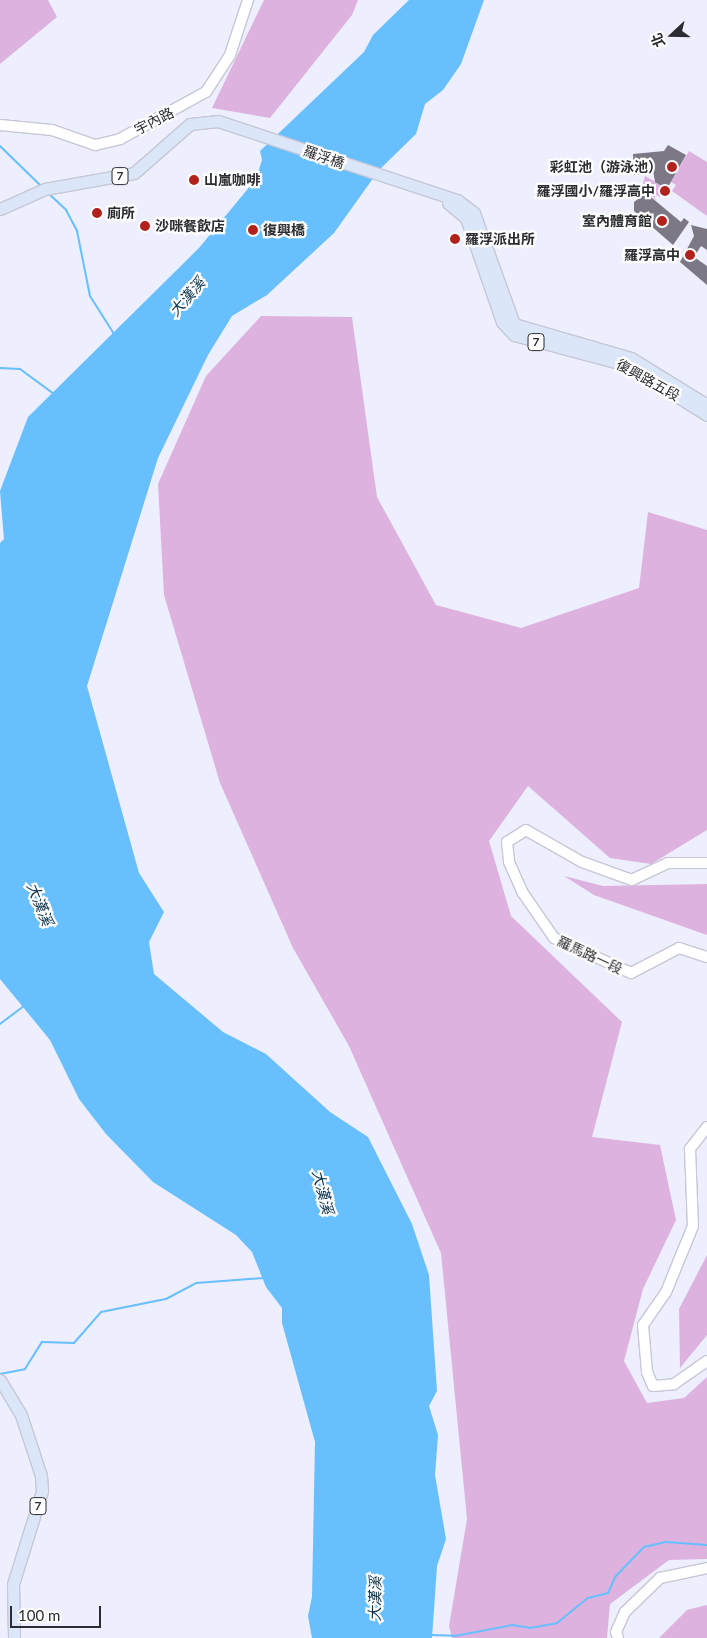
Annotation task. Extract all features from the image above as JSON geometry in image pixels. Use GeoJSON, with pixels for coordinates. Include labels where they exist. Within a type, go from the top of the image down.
{"type":"FeatureCollection","features":[{"type":"Feature","properties":{"kind":"main road","name":"宇內路"},"geometry":{"type":"LineString","coordinates":[[0,125],[52,130],[95,145],[120,139],[206,92],[233,48],[248,0]]}},
{"type":"Feature","properties":{"kind":"main road","name":"羅浮橋"},"geometry":{"type":"LineString","coordinates":[[0,209],[45,189],[134,173],[190,124],[203,120],[224,123],[436,196],[466,218],[481,248],[506,320]]}},
{"type":"Feature","properties":{"kind":"main road","name":"復興路五段"},"geometry":{"type":"LineString","coordinates":[[506,320],[526,330],[631,358],[707,405]]}},
{"type":"Feature","properties":{"kind":"main road","name":"復興路五段"},"geometry":{"type":"LineString","coordinates":[[506,320],[522,338],[627,365],[707,415]]}},
{"type":"Feature","properties":{"kind":"main road","name":"羅馬路一段"},"geometry":{"type":"LineString","coordinates":[[707,863],[668,863],[632,880],[582,862],[526,830],[507,842],[509,862],[523,893],[554,938],[625,972],[641,969],[679,948],[707,957]]}},
{"type":"Feature","properties":{"kind":"main road"},"geometry":{"type":"LineString","coordinates":[[707,1127],[690,1150],[693,1226],[666,1292],[643,1325],[653,1386],[674,1384],[707,1361]]}},
{"type":"Feature","properties":{"kind":"main road","name":"7"},"geometry":{"type":"LineString","coordinates":[[0,1380],[21,1414],[41,1476],[42,1491],[13,1584],[14,1638]]}},
{"type":"Feature","properties":{"kind":"main road"},"geometry":{"type":"LineString","coordinates":[[618,1638],[616,1632],[625,1612],[660,1578],[707,1568]]}},
{"type":"Feature","properties":{"kind":"shaded area"},"geometry":{"type":"Polygon","coordinates":[[[0,0],[48,0],[57,17],[0,64],[0,0]]]}},
{"type":"Feature","properties":{"kind":"shaded area"},"geometry":{"type":"Polygon","coordinates":[[[264,0],[358,0],[352,15],[270,118],[212,108],[264,0]]]}},
{"type":"Feature","properties":{"kind":"shaded area"},"geometry":{"type":"Polygon","coordinates":[[[689,151],[707,162],[707,216],[672,191],[676,185],[671,182],[689,151]]]}},
{"type":"Feature","properties":{"kind":"shaded area"},"geometry":{"type":"Polygon","coordinates":[[[645,176],[666,188],[660,197],[654,194],[656,201],[652,195],[640,194],[645,176]]]}},
{"type":"Feature","properties":{"kind":"shaded area"},"geometry":{"type":"Polygon","coordinates":[[[261,316],[352,317],[377,497],[436,605],[521,628],[639,588],[648,512],[707,530],[707,830],[651,864],[610,858],[528,786],[489,841],[511,916],[622,1022],[592,1137],[660,1145],[676,1220],[643,1289],[624,1361],[647,1403],[684,1398],[707,1377],[707,1559],[669,1560],[610,1604],[607,1638],[452,1638],[449,1626],[467,1519],[441,1253],[349,1046],[293,948],[220,783],[164,595],[158,484],[206,376],[261,316]]]}},
{"type":"Feature","properties":{"kind":"shaded area"},"geometry":{"type":"Polygon","coordinates":[[[564,876],[603,886],[707,884],[707,935],[594,895],[564,876]]]}},
{"type":"Feature","properties":{"kind":"shaded area"},"geometry":{"type":"Polygon","coordinates":[[[707,1255],[707,1335],[680,1368],[679,1309],[707,1255]]]}},
{"type":"Feature","properties":{"kind":"shaded area"},"geometry":{"type":"Polygon","coordinates":[[[707,1605],[707,1638],[659,1638],[687,1610],[707,1605]]]}},
{"type":"Feature","properties":{"kind":"water","name":"大漢溪"},"geometry":{"type":"Polygon","coordinates":[[[409,0],[484,0],[461,64],[443,90],[425,104],[416,134],[379,170],[334,233],[267,295],[232,316],[208,355],[158,458],[87,686],[139,873],[164,912],[149,942],[154,974],[223,1032],[266,1054],[330,1112],[368,1137],[412,1224],[429,1275],[437,1391],[429,1406],[438,1435],[435,1475],[446,1539],[437,1566],[432,1638],[312,1638],[308,1616],[312,1597],[315,1442],[282,1323],[282,1308],[266,1287],[252,1252],[236,1235],[153,1182],[106,1134],[79,1099],[50,1040],[0,979],[0,543],[4,539],[0,491],[28,417],[199,248],[256,179],[262,160],[260,151],[364,52],[373,35],[409,0]]]}},
{"type":"Feature","properties":{"kind":"building"},"geometry":{"type":"Polygon","coordinates":[[[668,145],[686,155],[667,189],[655,182],[653,170],[640,168],[640,175],[634,175],[633,154],[664,151],[668,145]]]}},
{"type":"Feature","properties":{"kind":"building"},"geometry":{"type":"Polygon","coordinates":[[[646,193],[681,222],[684,218],[689,222],[673,245],[634,211],[634,202],[646,193]]]}},
{"type":"Feature","properties":{"kind":"building","name":"羅浮高中"},"geometry":{"type":"Polygon","coordinates":[[[691,225],[707,229],[707,250],[701,246],[694,257],[707,266],[707,285],[680,262],[694,236],[691,225]]]}},
{"type":"Feature","properties":{"kind":"waterway"},"geometry":{"type":"LineString","coordinates":[[0,146],[41,186]]}},
{"type":"Feature","properties":{"kind":"waterway"},"geometry":{"type":"LineString","coordinates":[[48,193],[66,210],[77,231],[90,296],[114,334]]}},
{"type":"Feature","properties":{"kind":"waterway"},"geometry":{"type":"LineString","coordinates":[[0,368],[20,369],[54,394]]}},
{"type":"Feature","properties":{"kind":"waterway"},"geometry":{"type":"LineString","coordinates":[[0,1024],[24,1006]]}},
{"type":"Feature","properties":{"kind":"waterway"},"geometry":{"type":"LineString","coordinates":[[0,1374],[25,1369],[42,1342],[74,1343],[101,1312],[166,1299],[196,1283],[264,1278]]}},
{"type":"Feature","properties":{"kind":"waterway"},"geometry":{"type":"LineString","coordinates":[[432,1635],[455,1636],[512,1625],[530,1628],[557,1623],[588,1598],[608,1593],[615,1577],[644,1547],[666,1542],[707,1545]]}},
{"type":"Feature","properties":{"kind":"place","name":"彩虹池（游泳池）"},"geometry":{"type":"Point","coordinates":[672,167]}},
{"type":"Feature","properties":{"kind":"place","name":"山嵐咖啡"},"geometry":{"type":"Point","coordinates":[194,180]}},
{"type":"Feature","properties":{"kind":"place","name":"羅浮國小/羅浮高中"},"geometry":{"type":"Point","coordinates":[665,191]}},
{"type":"Feature","properties":{"kind":"place","name":"廁所"},"geometry":{"type":"Point","coordinates":[97,213]}},
{"type":"Feature","properties":{"kind":"place","name":"室內體育館"},"geometry":{"type":"Point","coordinates":[662,221]}},
{"type":"Feature","properties":{"kind":"place","name":"沙咪餐飲店"},"geometry":{"type":"Point","coordinates":[145,226]}},
{"type":"Feature","properties":{"kind":"place","name":"復興橋"},"geometry":{"type":"Point","coordinates":[253,230]}},
{"type":"Feature","properties":{"kind":"place","name":"羅浮派出所"},"geometry":{"type":"Point","coordinates":[455,239]}},
{"type":"Feature","properties":{"kind":"place","name":"羅浮高中"},"geometry":{"type":"Point","coordinates":[690,255]}}]}
